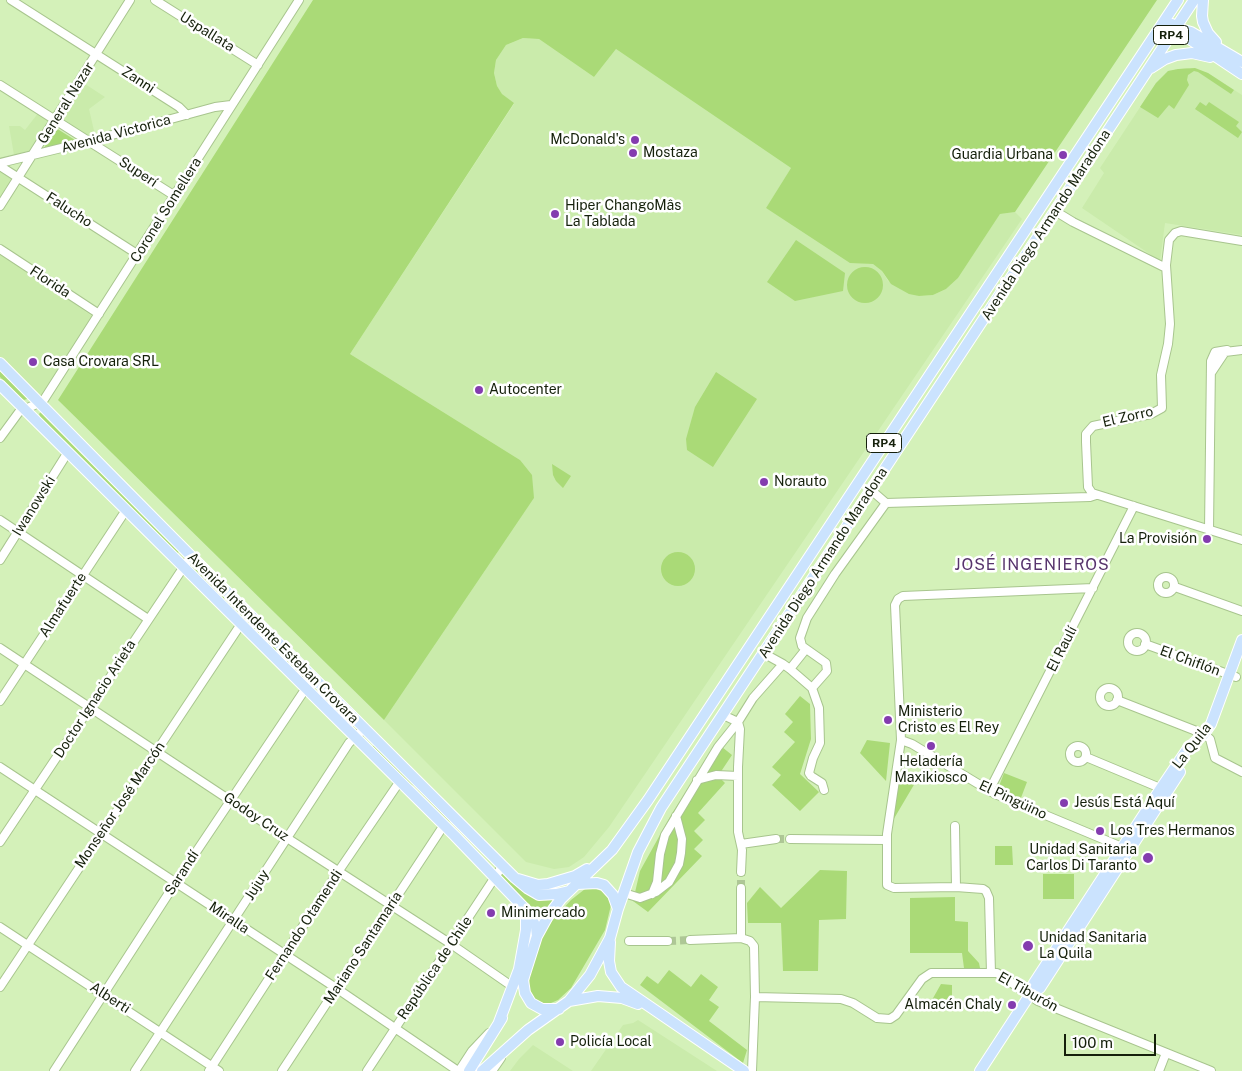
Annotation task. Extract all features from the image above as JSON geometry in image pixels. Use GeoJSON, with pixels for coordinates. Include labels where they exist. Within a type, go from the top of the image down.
{"type":"FeatureCollection","features":[{"type":"Feature","properties":{"kind":"main road","name":"Avenida Diego Armando Maradona"},"geometry":{"type":"LineString","coordinates":[[577,882],[622,837],[648,800],[1178,0]]}},
{"type":"Feature","properties":{"kind":"main road","name":"Avenida Diego Armando Maradona"},"geometry":{"type":"LineString","coordinates":[[618,909],[635,860],[651,825],[1194,0]]}},
{"type":"Feature","properties":{"kind":"main road"},"geometry":{"type":"LineString","coordinates":[[1203,0],[1202,16],[1204,27],[1225,57],[1242,74]]}},
{"type":"Feature","properties":{"kind":"main road"},"geometry":{"type":"LineString","coordinates":[[1165,20],[1191,40],[1225,57]]}},
{"type":"Feature","properties":{"kind":"main road"},"geometry":{"type":"LineString","coordinates":[[1148,70],[1165,59],[1184,54],[1225,57],[1242,62]]}},
{"type":"Feature","properties":{"kind":"main road","name":"Avenida Intendente Esteban Crovara"},"geometry":{"type":"LineString","coordinates":[[0,363],[191,556],[526,888],[539,895],[556,894],[577,882]]}},
{"type":"Feature","properties":{"kind":"main road","name":"Avenida Intendente Esteban Crovara"},"geometry":{"type":"LineString","coordinates":[[0,385],[23,410],[68,452],[444,825],[518,901],[532,919],[537,936]]}},
{"type":"Feature","properties":{"kind":"main road","name":"La Quila"},"geometry":{"type":"LineString","coordinates":[[1233,676],[1242,640]]}},
{"type":"Feature","properties":{"kind":"main road","name":"La Quila"},"geometry":{"type":"LineString","coordinates":[[980,1071],[1029,996],[1040,988],[1126,848],[1165,790],[1188,748],[1206,736],[1242,659]]}},
{"type":"Feature","properties":{"kind":"main road"},"geometry":{"type":"LineString","coordinates":[[515,878],[538,885],[577,882],[598,883],[604,885],[613,894],[618,909]]}},
{"type":"Feature","properties":{"kind":"main road","name":"RP4"},"geometry":{"type":"LineString","coordinates":[[469,1071],[497,1024],[516,997],[537,936],[548,916],[577,882]]}},
{"type":"Feature","properties":{"kind":"main road"},"geometry":{"type":"LineString","coordinates":[[497,1024],[519,969],[526,918],[518,901]]}},
{"type":"Feature","properties":{"kind":"main road","name":"RP4"},"geometry":{"type":"LineString","coordinates":[[482,1071],[528,1030],[569,1001],[590,975],[610,938],[618,909]]}},
{"type":"Feature","properties":{"kind":"main road"},"geometry":{"type":"LineString","coordinates":[[610,938],[610,961],[614,978],[621,987],[744,1071]]}},
{"type":"Feature","properties":{"kind":"main road"},"geometry":{"type":"LineString","coordinates":[[523,980],[525,993],[531,1003],[542,1009],[559,1009]]}},
{"type":"Feature","properties":{"kind":"main road"},"geometry":{"type":"LineString","coordinates":[[569,1001],[587,997],[610,996],[633,1002],[657,1013]]}},
{"type":"Feature","properties":{"kind":"street","name":"Zanni"},"geometry":{"type":"LineString","coordinates":[[11,0],[179,107],[187,115]]}},
{"type":"Feature","properties":{"kind":"street","name":"General Nazar"},"geometry":{"type":"LineString","coordinates":[[0,206],[130,0]]}},
{"type":"Feature","properties":{"kind":"street","name":"Uspallata"},"geometry":{"type":"LineString","coordinates":[[155,0],[258,65]]}},
{"type":"Feature","properties":{"kind":"street","name":"Coronel Somellera"},"geometry":{"type":"LineString","coordinates":[[23,410],[39,403],[45,398],[299,0]]}},
{"type":"Feature","properties":{"kind":"street","name":"Superí"},"geometry":{"type":"LineString","coordinates":[[0,85],[175,196]]}},
{"type":"Feature","properties":{"kind":"street","name":"Avenida Victorica"},"geometry":{"type":"LineString","coordinates":[[0,164],[215,107],[231,105]]}},
{"type":"Feature","properties":{"kind":"street","name":"Falucho"},"geometry":{"type":"LineString","coordinates":[[0,164],[137,254]]}},
{"type":"Feature","properties":{"kind":"street"},"geometry":{"type":"LineString","coordinates":[[1055,211],[1073,222],[1166,268]]}},
{"type":"Feature","properties":{"kind":"street","name":"El Zorro"},"geometry":{"type":"LineString","coordinates":[[1096,495],[1089,491],[1088,486],[1086,442],[1088,431],[1098,424],[1151,414],[1162,408],[1161,375],[1168,344],[1170,324],[1166,268],[1169,240],[1175,233],[1181,231],[1242,241]]}},
{"type":"Feature","properties":{"kind":"street","name":"Florida"},"geometry":{"type":"LineString","coordinates":[[0,249],[99,314]]}},
{"type":"Feature","properties":{"kind":"street"},"geometry":{"type":"LineString","coordinates":[[1209,530],[1211,375],[1225,352],[1228,350],[1242,350]]}},
{"type":"Feature","properties":{"kind":"street"},"geometry":{"type":"LineString","coordinates":[[0,438],[19,412],[23,410]]}},
{"type":"Feature","properties":{"kind":"street","name":"Iwanowski"},"geometry":{"type":"LineString","coordinates":[[0,560],[68,452]]}},
{"type":"Feature","properties":{"kind":"street"},"geometry":{"type":"LineString","coordinates":[[871,490],[886,503],[1090,497],[1096,495],[1242,540]]}},
{"type":"Feature","properties":{"kind":"street"},"geometry":{"type":"LineString","coordinates":[[812,688],[828,667],[826,663],[802,646],[800,638],[811,611],[886,503]]}},
{"type":"Feature","properties":{"kind":"street","name":"El Raulí"},"geometry":{"type":"LineString","coordinates":[[989,791],[1134,506]]}},
{"type":"Feature","properties":{"kind":"street","name":"Almafuerte"},"geometry":{"type":"LineString","coordinates":[[0,701],[126,510]]}},
{"type":"Feature","properties":{"kind":"street"},"geometry":{"type":"LineString","coordinates":[[0,520],[148,619]]}},
{"type":"Feature","properties":{"kind":"street","name":"Doctor Ignacio Arieta"},"geometry":{"type":"LineString","coordinates":[[0,842],[191,556]]}},
{"type":"Feature","properties":{"kind":"street"},"geometry":{"type":"LineString","coordinates":[[1175,587],[1242,611]]}},
{"type":"Feature","properties":{"kind":"street"},"geometry":{"type":"LineString","coordinates":[[991,973],[988,894],[983,889],[890,887],[887,880],[886,840],[901,740],[894,605],[901,597],[1093,588]]}},
{"type":"Feature","properties":{"kind":"street","name":"Monseñor José Marcón"},"geometry":{"type":"LineString","coordinates":[[0,987],[241,624]]}},
{"type":"Feature","properties":{"kind":"street","name":"El Chiflón"},"geometry":{"type":"LineString","coordinates":[[1145,644],[1233,676]]}},
{"type":"Feature","properties":{"kind":"street","name":"Godoy Cruz"},"geometry":{"type":"LineString","coordinates":[[0,648],[338,872],[451,944],[513,987]]}},
{"type":"Feature","properties":{"kind":"street"},"geometry":{"type":"LineString","coordinates":[[652,894],[657,882],[664,837],[697,780],[718,747],[754,698],[806,649]]}},
{"type":"Feature","properties":{"kind":"street"},"geometry":{"type":"LineString","coordinates":[[763,653],[786,666],[812,688],[819,708],[820,743],[809,773],[822,783],[824,790]]}},
{"type":"Feature","properties":{"kind":"street","name":"Sarandí"},"geometry":{"type":"LineString","coordinates":[[54,1071],[105,995],[176,882],[314,678]]}},
{"type":"Feature","properties":{"kind":"street"},"geometry":{"type":"LineString","coordinates":[[1117,700],[1206,736],[1214,758],[1242,772]]}},
{"type":"Feature","properties":{"kind":"street"},"geometry":{"type":"LineString","coordinates":[[723,714],[738,722],[740,729],[738,832],[741,844],[742,872]]}},
{"type":"Feature","properties":{"kind":"street","name":"Jujuy"},"geometry":{"type":"LineString","coordinates":[[136,1071],[355,736],[365,728]]}},
{"type":"Feature","properties":{"kind":"street","name":"El Pingüino"},"geometry":{"type":"LineString","coordinates":[[901,740],[912,744],[989,791],[1126,848]]}},
{"type":"Feature","properties":{"kind":"street"},"geometry":{"type":"LineString","coordinates":[[1086,757],[1165,790]]}},
{"type":"Feature","properties":{"kind":"street","name":"Miralla"},"geometry":{"type":"LineString","coordinates":[[0,766],[458,1071]]}},
{"type":"Feature","properties":{"kind":"street"},"geometry":{"type":"LineString","coordinates":[[697,780],[716,775],[738,776]]}},
{"type":"Feature","properties":{"kind":"street","name":"Fernando Otamendi"},"geometry":{"type":"LineString","coordinates":[[213,1070],[284,955],[400,781]]}},
{"type":"Feature","properties":{"kind":"street"},"geometry":{"type":"LineString","coordinates":[[624,893],[636,898],[652,894],[669,882],[679,864],[682,839],[676,816]]}},
{"type":"Feature","properties":{"kind":"street","name":"Mariano Santamaría"},"geometry":{"type":"LineString","coordinates":[[282,1071],[444,825]]}},
{"type":"Feature","properties":{"kind":"street"},"geometry":{"type":"LineString","coordinates":[[955,826],[956,887]]}},
{"type":"Feature","properties":{"kind":"street"},"geometry":{"type":"LineString","coordinates":[[741,844],[776,839]]}},
{"type":"Feature","properties":{"kind":"street"},"geometry":{"type":"LineString","coordinates":[[790,839],[886,840]]}},
{"type":"Feature","properties":{"kind":"street","name":"República de Chile"},"geometry":{"type":"LineString","coordinates":[[367,1071],[503,865]]}},
{"type":"Feature","properties":{"kind":"street"},"geometry":{"type":"LineString","coordinates":[[740,888],[741,938]]}},
{"type":"Feature","properties":{"kind":"street","name":"Alberti"},"geometry":{"type":"LineString","coordinates":[[0,927],[161,1032],[213,1070]]}},
{"type":"Feature","properties":{"kind":"street"},"geometry":{"type":"LineString","coordinates":[[690,940],[741,938],[750,940],[755,949],[752,1071]]}},
{"type":"Feature","properties":{"kind":"street"},"geometry":{"type":"LineString","coordinates":[[629,941],[668,941]]}},
{"type":"Feature","properties":{"kind":"street","name":"El Tiburón"},"geometry":{"type":"LineString","coordinates":[[755,997],[841,1000],[853,1003],[877,1018],[890,1019],[896,1015],[922,979],[931,973],[1000,974],[1029,996],[1211,1071]]}},
{"type":"Feature","properties":{"kind":"street"},"geometry":{"type":"LineString","coordinates":[[458,1071],[472,1051],[497,1024]]}},
{"type":"Feature","properties":{"kind":"street"},"geometry":{"type":"LineString","coordinates":[[492,1071],[508,1047]]}},
{"type":"Feature","properties":{"kind":"street"},"geometry":{"type":"LineString","coordinates":[[1159,1071],[1166,1053]]}},
{"type":"Feature","properties":{"kind":"shaded area"},"geometry":{"type":"Polygon","coordinates":[[[313,0],[1157,0],[1015,212],[1000,214],[958,278],[946,289],[933,295],[919,296],[909,294],[891,284],[882,271],[873,264],[850,263],[766,208],[791,168],[616,49],[594,77],[539,39],[523,38],[506,45],[496,60],[494,73],[497,86],[502,94],[514,103],[350,354],[520,460],[532,475],[534,498],[384,720],[58,400],[313,0]]]}},
{"type":"Feature","properties":{"kind":"shaded area"},"geometry":{"type":"Polygon","coordinates":[[[523,38],[539,39],[594,77],[616,49],[791,168],[766,208],[863,263],[873,264],[882,271],[888,281],[919,296],[933,295],[946,289],[958,278],[1000,214],[1015,212],[1022,219],[609,827],[584,857],[569,867],[554,869],[526,862],[384,720],[534,498],[520,460],[350,354],[514,104],[502,94],[497,86],[494,73],[496,60],[506,45],[523,38]]]}},
{"type":"Feature","properties":{"kind":"shaded area"},"geometry":{"type":"Polygon","coordinates":[[[1186,68],[1208,73],[1242,95],[1242,235],[1165,223],[1160,261],[1082,208],[1104,173],[1100,168],[1156,83],[1168,71],[1186,68]]]}},
{"type":"Feature","properties":{"kind":"shaded area"},"geometry":{"type":"Polygon","coordinates":[[[1195,68],[1208,73],[1234,90],[1231,94],[1194,71],[1188,75],[1189,85],[1174,109],[1169,105],[1158,118],[1140,107],[1156,83],[1168,71],[1195,68]]]}},
{"type":"Feature","properties":{"kind":"shaded area"},"geometry":{"type":"Polygon","coordinates":[[[82,82],[105,97],[89,109],[95,135],[90,136],[86,136],[62,119],[61,116],[82,82]]]}},
{"type":"Feature","properties":{"kind":"shaded area"},"geometry":{"type":"Polygon","coordinates":[[[1200,102],[1206,106],[1209,102],[1239,122],[1236,126],[1242,132],[1238,138],[1195,109],[1200,102]]]}},
{"type":"Feature","properties":{"kind":"shaded area"},"geometry":{"type":"Polygon","coordinates":[[[39,112],[50,121],[31,150],[14,155],[9,126],[20,126],[25,130],[39,112]]]}},
{"type":"Feature","properties":{"kind":"shaded area"},"geometry":{"type":"Polygon","coordinates":[[[56,128],[75,140],[44,148],[56,128]]]}},
{"type":"Feature","properties":{"kind":"shaded area"},"geometry":{"type":"Polygon","coordinates":[[[0,168],[12,176],[12,179],[0,199],[0,168]]]}},
{"type":"Feature","properties":{"kind":"shaded area"},"geometry":{"type":"Polygon","coordinates":[[[796,240],[845,273],[843,291],[795,301],[767,282],[796,240]]]}},
{"type":"Feature","properties":{"kind":"shaded area"},"geometry":{"type":"Polygon","coordinates":[[[0,252],[92,316],[92,319],[42,396],[36,395],[0,358],[0,252]]]}},
{"type":"Feature","properties":{"kind":"shaded area"},"geometry":{"type":"Polygon","coordinates":[[[865,267],[878,272],[883,285],[878,298],[865,303],[852,298],[847,285],[852,272],[865,267]]]}},
{"type":"Feature","properties":{"kind":"shaded area"},"geometry":{"type":"Polygon","coordinates":[[[0,367],[28,396],[27,399],[21,398],[0,377],[0,367]]]}},
{"type":"Feature","properties":{"kind":"shaded area"},"geometry":{"type":"Polygon","coordinates":[[[716,372],[757,399],[713,467],[687,450],[686,439],[695,407],[716,372]]]}},
{"type":"Feature","properties":{"kind":"shaded area"},"geometry":{"type":"Polygon","coordinates":[[[41,412],[180,549],[179,552],[174,551],[41,419],[39,414],[41,412]]]}},
{"type":"Feature","properties":{"kind":"shaded area"},"geometry":{"type":"Polygon","coordinates":[[[552,464],[571,476],[563,488],[553,475],[552,464]]]}},
{"type":"Feature","properties":{"kind":"shaded area"},"geometry":{"type":"Polygon","coordinates":[[[678,552],[685,553],[690,557],[694,562],[694,576],[690,581],[685,585],[678,586],[671,585],[666,581],[662,576],[661,569],[662,562],[666,557],[671,553],[678,552]]]}},
{"type":"Feature","properties":{"kind":"shaded area"},"geometry":{"type":"Polygon","coordinates":[[[192,566],[311,678],[307,681],[304,680],[193,570],[192,566]]]}},
{"type":"Feature","properties":{"kind":"shaded area"},"geometry":{"type":"Polygon","coordinates":[[[800,696],[810,704],[811,739],[800,774],[819,792],[800,811],[772,785],[781,775],[772,767],[795,742],[784,732],[793,722],[785,714],[800,696]]]}},
{"type":"Feature","properties":{"kind":"shaded area"},"geometry":{"type":"Polygon","coordinates":[[[867,740],[890,743],[886,781],[860,753],[867,740]]]}},
{"type":"Feature","properties":{"kind":"shaded area"},"geometry":{"type":"Polygon","coordinates":[[[375,743],[453,823],[448,821],[414,786],[406,782],[372,748],[375,743]]]}},
{"type":"Feature","properties":{"kind":"shaded area"},"geometry":{"type":"Polygon","coordinates":[[[717,743],[732,755],[718,776],[725,783],[698,813],[705,820],[694,831],[703,840],[694,849],[702,856],[648,912],[633,901],[640,871],[671,815],[717,743]]]}},
{"type":"Feature","properties":{"kind":"shaded area"},"geometry":{"type":"Polygon","coordinates":[[[1004,773],[1027,782],[1019,803],[996,794],[1004,773]]]}},
{"type":"Feature","properties":{"kind":"shaded area"},"geometry":{"type":"Polygon","coordinates":[[[900,776],[915,783],[892,822],[900,776]]]}},
{"type":"Feature","properties":{"kind":"shaded area"},"geometry":{"type":"Polygon","coordinates":[[[995,846],[1012,846],[1013,865],[995,865],[995,846]]]}},
{"type":"Feature","properties":{"kind":"shaded area"},"geometry":{"type":"Polygon","coordinates":[[[820,870],[847,871],[846,919],[819,920],[818,971],[783,971],[781,923],[748,923],[747,903],[760,887],[781,908],[820,870]]]}},
{"type":"Feature","properties":{"kind":"shaded area"},"geometry":{"type":"Polygon","coordinates":[[[503,872],[554,899],[539,919],[531,908],[501,878],[500,875],[503,872]]]}},
{"type":"Feature","properties":{"kind":"shaded area"},"geometry":{"type":"Polygon","coordinates":[[[1043,874],[1074,874],[1074,899],[1043,899],[1043,874]]]}},
{"type":"Feature","properties":{"kind":"shaded area"},"geometry":{"type":"Polygon","coordinates":[[[585,889],[596,889],[604,892],[608,897],[611,905],[605,930],[571,988],[558,1000],[551,1003],[535,1000],[530,993],[529,984],[531,968],[542,938],[551,922],[571,900],[585,889]]]}},
{"type":"Feature","properties":{"kind":"shaded area"},"geometry":{"type":"Polygon","coordinates":[[[955,897],[955,921],[968,922],[968,951],[979,963],[980,968],[964,968],[962,953],[910,953],[910,898],[955,897]]]}},
{"type":"Feature","properties":{"kind":"shaded area"},"geometry":{"type":"Polygon","coordinates":[[[669,970],[691,987],[701,974],[718,987],[709,1000],[719,1007],[709,1021],[747,1050],[743,1063],[640,985],[647,976],[658,984],[669,970]]]}},
{"type":"Feature","properties":{"kind":"shaded area"},"geometry":{"type":"Polygon","coordinates":[[[941,984],[952,985],[952,1006],[928,1007],[941,984]]]}},
{"type":"Feature","properties":{"kind":"shaded area"},"geometry":{"type":"Polygon","coordinates":[[[638,1020],[717,1071],[591,1071],[623,1025],[638,1020]]]}},
{"type":"Feature","properties":{"kind":"shaded area"},"geometry":{"type":"Polygon","coordinates":[[[533,1045],[573,1071],[510,1071],[533,1045]]]}},
{"type":"Feature","properties":{"kind":"tunnel"},"geometry":{"type":"LineString","coordinates":[[776,839],[790,839]]}},
{"type":"Feature","properties":{"kind":"tunnel"},"geometry":{"type":"LineString","coordinates":[[741,872],[741,888]]}},
{"type":"Feature","properties":{"kind":"tunnel"},"geometry":{"type":"LineString","coordinates":[[668,941],[690,940]]}},
{"type":"Feature","properties":{"kind":"place","name":"McDonald's"},"geometry":{"type":"Point","coordinates":[635,140]}},
{"type":"Feature","properties":{"kind":"place","name":"Mostaza"},"geometry":{"type":"Point","coordinates":[633,153]}},
{"type":"Feature","properties":{"kind":"place","name":"Guardia Urbana"},"geometry":{"type":"Point","coordinates":[1063,155]}},
{"type":"Feature","properties":{"kind":"place","name":"Hiper ChangoMâs La Tablada"},"geometry":{"type":"Point","coordinates":[555,214]}},
{"type":"Feature","properties":{"kind":"place","name":"Casa Crovara SRL"},"geometry":{"type":"Point","coordinates":[33,362]}},
{"type":"Feature","properties":{"kind":"place","name":"Autocenter"},"geometry":{"type":"Point","coordinates":[479,390]}},
{"type":"Feature","properties":{"kind":"place","name":"Norauto"},"geometry":{"type":"Point","coordinates":[764,482]}},
{"type":"Feature","properties":{"kind":"place","name":"La Provisión"},"geometry":{"type":"Point","coordinates":[1207,539]}},
{"type":"Feature","properties":{"kind":"place","name":"Ministerio Cristo es El Rey"},"geometry":{"type":"Point","coordinates":[888,720]}},
{"type":"Feature","properties":{"kind":"place","name":"Heladería Maxikiosco"},"geometry":{"type":"Point","coordinates":[931,746]}},
{"type":"Feature","properties":{"kind":"place","name":"Jesús Está Aquí"},"geometry":{"type":"Point","coordinates":[1064,803]}},
{"type":"Feature","properties":{"kind":"place","name":"Los Tres Hermanos"},"geometry":{"type":"Point","coordinates":[1100,831]}},
{"type":"Feature","properties":{"kind":"place","name":"Unidad Sanitaria Carlos Di Taranto"},"geometry":{"type":"Point","coordinates":[1148,858]}},
{"type":"Feature","properties":{"kind":"place","name":"Minimercado"},"geometry":{"type":"Point","coordinates":[491,913]}},
{"type":"Feature","properties":{"kind":"place","name":"Unidad Sanitaria La Quila"},"geometry":{"type":"Point","coordinates":[1028,946]}},
{"type":"Feature","properties":{"kind":"place","name":"Almacén Chaly"},"geometry":{"type":"Point","coordinates":[1012,1005]}},
{"type":"Feature","properties":{"kind":"place","name":"Policía Local"},"geometry":{"type":"Point","coordinates":[560,1042]}},
{"type":"Feature","properties":{"kind":"district","name":"JOSÉ INGENIEROS"},"geometry":{"type":"Point","coordinates":[1032,565]}}]}
